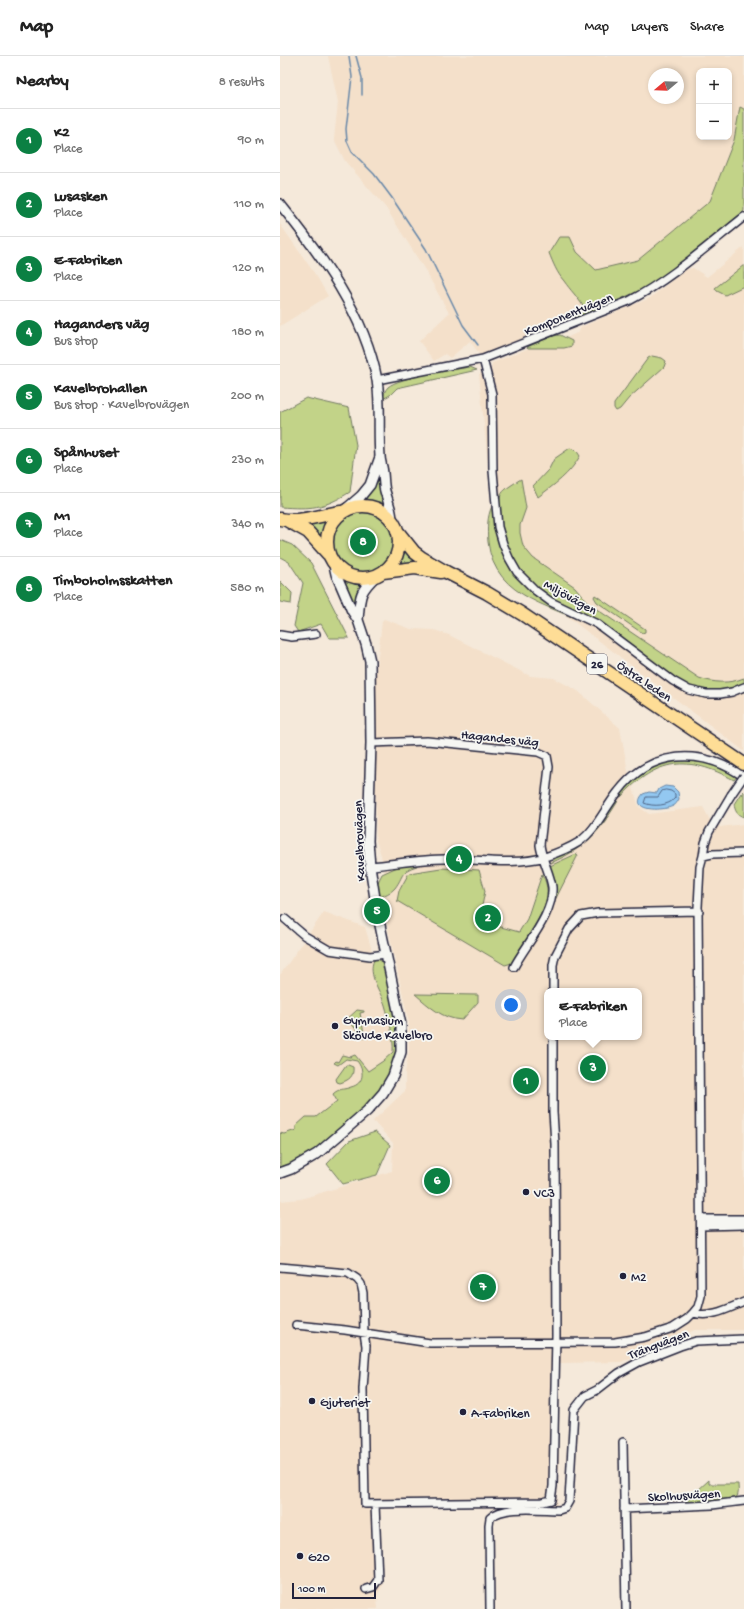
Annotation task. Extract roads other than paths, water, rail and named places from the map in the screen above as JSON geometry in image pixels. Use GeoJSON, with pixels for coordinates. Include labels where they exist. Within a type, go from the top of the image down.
{"type":"FeatureCollection","features":[{"type":"Feature","properties":{"kind":"highway","name":"26"},"geometry":{"type":"LineString","coordinates":[[284,520],[308,532],[328,554],[334,565],[349,576],[363,578],[380,574],[391,564],[397,555],[399,544],[398,532],[392,521],[379,509],[371,506],[354,506],[334,518],[327,536],[326,545],[328,554]]}},
{"type":"Feature","properties":{"kind":"highway","name":"26"},"geometry":{"type":"LineString","coordinates":[[284,520],[316,518],[344,511]]}},
{"type":"Feature","properties":{"kind":"highway","name":"Östra leden"},"geometry":{"type":"LineString","coordinates":[[398,532],[414,552],[446,572],[487,593],[522,614],[744,764]]}},
{"type":"Feature","properties":{"kind":"highway","name":"Östra leden"},"geometry":{"type":"LineString","coordinates":[[380,574],[415,568],[446,572]]}},
{"type":"Feature","properties":{"kind":"main road"},"geometry":{"type":"LineString","coordinates":[[280,204],[316,252],[346,299],[355,316],[367,348],[377,380],[380,412],[380,457],[386,493],[392,511],[392,521]]}},
{"type":"Feature","properties":{"kind":"main road"},"geometry":{"type":"LineString","coordinates":[[344,511],[361,496],[370,485],[380,457]]}},
{"type":"Feature","properties":{"kind":"main road","name":"Kavelbrovägen"},"geometry":{"type":"LineString","coordinates":[[280,1173],[291,1169],[317,1154],[367,1111],[382,1093],[393,1076],[401,1052],[401,1025],[377,912],[368,841],[371,743],[370,661],[358,620],[336,574],[334,565]]}},
{"type":"Feature","properties":{"kind":"main road","name":"Kavelbrovägen"},"geometry":{"type":"LineString","coordinates":[[358,620],[359,599],[363,590],[380,574]]}},
{"type":"Feature","properties":{"kind":"street","name":"Komponentvägen"},"geometry":{"type":"LineString","coordinates":[[377,380],[483,359],[622,304],[649,290],[678,270],[744,217]]}},
{"type":"Feature","properties":{"kind":"street","name":"Miljövägen"},"geometry":{"type":"LineString","coordinates":[[483,359],[492,394],[493,471],[498,526],[503,544],[517,572],[536,592],[551,602],[596,624],[673,681],[689,690],[706,694],[720,694],[732,692],[744,687]]}},
{"type":"Feature","properties":{"kind":"street"},"geometry":{"type":"LineString","coordinates":[[280,635],[292,637],[316,634]]}},
{"type":"Feature","properties":{"kind":"street","name":"Hagandes väg"},"geometry":{"type":"LineString","coordinates":[[371,743],[427,741],[538,752],[547,756],[549,767],[540,845],[543,857]]}},
{"type":"Feature","properties":{"kind":"street"},"geometry":{"type":"LineString","coordinates":[[296,1326],[430,1342],[605,1343],[645,1338],[672,1328],[683,1322],[693,1313],[698,1307],[701,1296],[698,911],[700,867],[709,832],[744,776],[727,766],[709,759],[692,757],[670,758],[654,762],[628,780],[617,793],[595,826],[579,842],[561,852],[523,861],[503,862],[445,859],[419,860],[370,866]]}},
{"type":"Feature","properties":{"kind":"street"},"geometry":{"type":"LineString","coordinates":[[703,856],[712,854],[744,853]]}},
{"type":"Feature","properties":{"kind":"street"},"geometry":{"type":"LineString","coordinates":[[514,967],[534,934],[550,903],[552,885],[543,857]]}},
{"type":"Feature","properties":{"kind":"street"},"geometry":{"type":"LineString","coordinates":[[553,988],[553,965],[556,956],[569,929],[581,916],[605,913],[698,911]]}},
{"type":"Feature","properties":{"kind":"street"},"geometry":{"type":"LineString","coordinates":[[286,919],[305,936],[329,950],[370,956],[386,954]]}},
{"type":"Feature","properties":{"kind":"street"},"geometry":{"type":"LineString","coordinates":[[280,1267],[344,1272],[355,1276],[363,1289],[364,1333],[366,1346],[363,1389],[365,1504],[543,1502],[551,1500],[553,1493],[553,1441],[555,1423],[555,1144],[553,1112],[553,1040]]}},
{"type":"Feature","properties":{"kind":"street"},"geometry":{"type":"LineString","coordinates":[[701,1222],[744,1219]]}},
{"type":"Feature","properties":{"kind":"street"},"geometry":{"type":"LineString","coordinates":[[701,1222],[744,1225]]}},
{"type":"Feature","properties":{"kind":"street"},"geometry":{"type":"LineString","coordinates":[[693,1313],[710,1315],[744,1302]]}},
{"type":"Feature","properties":{"kind":"street","name":"Trängvägen"},"geometry":{"type":"LineString","coordinates":[[490,1609],[490,1518],[498,1512],[508,1510],[559,1510],[565,1508],[568,1501],[572,1461],[574,1410],[585,1396],[597,1390],[619,1373],[639,1362],[696,1341],[744,1339]]}},
{"type":"Feature","properties":{"kind":"street"},"geometry":{"type":"LineString","coordinates":[[623,1442],[626,1609]]}},
{"type":"Feature","properties":{"kind":"street","name":"Skolhusvägen"},"geometry":{"type":"LineString","coordinates":[[624,1509],[712,1505],[744,1501]]}},
{"type":"Feature","properties":{"kind":"street"},"geometry":{"type":"LineString","coordinates":[[366,1589],[373,1587],[378,1580],[375,1504]]}},
{"type":"Feature","properties":{"kind":"water"},"geometry":{"type":"Polygon","coordinates":[[[665,786],[673,787],[678,792],[679,799],[675,805],[669,808],[649,809],[640,804],[643,794],[649,792],[657,793],[659,789],[665,786]]]}},
{"type":"Feature","properties":{"kind":"waterway"},"geometry":{"type":"LineString","coordinates":[[349,56],[352,77],[346,129],[347,141],[352,152],[374,174],[392,198],[426,249],[463,325],[478,345]]}},
{"type":"Feature","properties":{"kind":"waterway"},"geometry":{"type":"LineString","coordinates":[[356,56],[362,78],[362,95]]}},
{"type":"Feature","properties":{"kind":"place","name":"Timboholmsskatten"},"geometry":{"type":"Point","coordinates":[363,542]}},
{"type":"Feature","properties":{"kind":"place","name":"Haganders väg"},"geometry":{"type":"Point","coordinates":[459,859]}},
{"type":"Feature","properties":{"kind":"place","name":"Kavelbrohallen"},"geometry":{"type":"Point","coordinates":[377,911]}},
{"type":"Feature","properties":{"kind":"place","name":"Lusasken"},"geometry":{"type":"Point","coordinates":[488,918]}},
{"type":"Feature","properties":{"kind":"place","name":"Gymnasium Skövde Kavelbro"},"geometry":{"type":"Point","coordinates":[335,1026]}},
{"type":"Feature","properties":{"kind":"place","name":"E-Fabriken"},"geometry":{"type":"Point","coordinates":[593,1068]}},
{"type":"Feature","properties":{"kind":"place","name":"K2"},"geometry":{"type":"Point","coordinates":[526,1081]}},
{"type":"Feature","properties":{"kind":"place","name":"Spånhuset"},"geometry":{"type":"Point","coordinates":[437,1181]}},
{"type":"Feature","properties":{"kind":"place","name":"VC3"},"geometry":{"type":"Point","coordinates":[526,1192]}},
{"type":"Feature","properties":{"kind":"place","name":"M2"},"geometry":{"type":"Point","coordinates":[623,1276]}},
{"type":"Feature","properties":{"kind":"place","name":"M1"},"geometry":{"type":"Point","coordinates":[483,1287]}},
{"type":"Feature","properties":{"kind":"place","name":"Gjuteriet"},"geometry":{"type":"Point","coordinates":[312,1401]}},
{"type":"Feature","properties":{"kind":"place","name":"A-Fabriken"},"geometry":{"type":"Point","coordinates":[463,1412]}},
{"type":"Feature","properties":{"kind":"place","name":"G20"},"geometry":{"type":"Point","coordinates":[300,1556]}}]}
